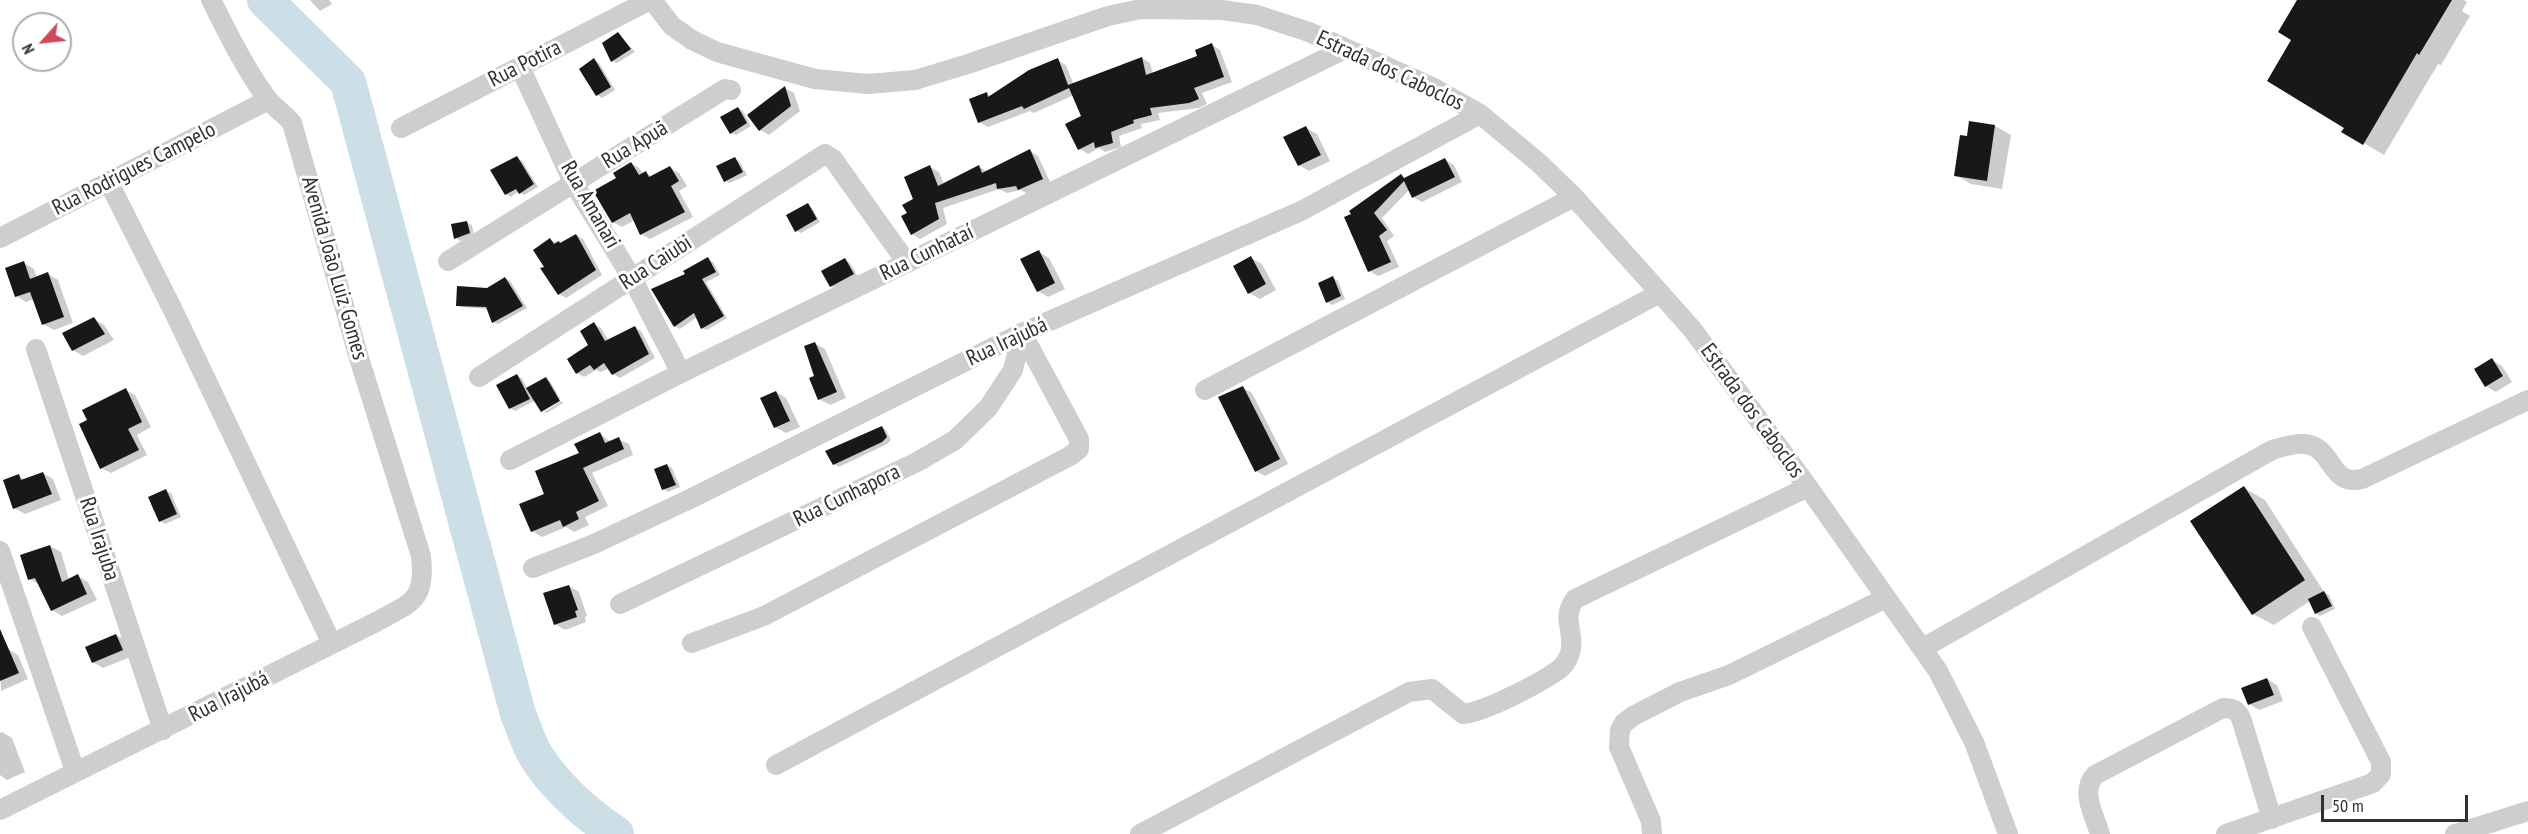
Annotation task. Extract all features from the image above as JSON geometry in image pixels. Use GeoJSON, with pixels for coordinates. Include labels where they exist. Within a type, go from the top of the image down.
{"type":"FeatureCollection","features":[{"type":"Feature","properties":{"kind":"street","name":"Avenida João Luiz Gomes"},"geometry":{"type":"LineString","coordinates":[[211,0],[248,70],[268,100],[283,111],[292,123],[359,358],[421,556]]}},
{"type":"Feature","properties":{"kind":"street","name":"Estrada dos Caboclos"},"geometry":{"type":"LineString","coordinates":[[651,0],[672,26],[692,40],[717,52],[815,80],[867,84],[915,80],[1108,16],[1141,9],[1222,10],[1257,15],[1309,32],[1434,88],[1480,114],[1539,163],[1574,196],[1692,329],[1808,487],[1923,648],[1963,718],[2008,834]]}},
{"type":"Feature","properties":{"kind":"street","name":"Rua Potira"},"geometry":{"type":"LineString","coordinates":[[400,128],[651,0]]}},
{"type":"Feature","properties":{"kind":"street","name":"Rua Cunhataí"},"geometry":{"type":"LineString","coordinates":[[510,459],[681,373],[1345,49]]}},
{"type":"Feature","properties":{"kind":"street","name":"Rua Amanari"},"geometry":{"type":"LineString","coordinates":[[520,67],[573,182],[632,278],[681,373]]}},
{"type":"Feature","properties":{"kind":"street","name":"Rua Apuã"},"geometry":{"type":"LineString","coordinates":[[448,261],[725,89],[731,90]]}},
{"type":"Feature","properties":{"kind":"street","name":"Rua Rodrigues Campelo"},"geometry":{"type":"LineString","coordinates":[[0,238],[268,100]]}},
{"type":"Feature","properties":{"kind":"street","name":"Rua Irajubá"},"geometry":{"type":"LineString","coordinates":[[533,568],[594,544],[690,499],[1022,333],[1301,211],[1480,114]]}},
{"type":"Feature","properties":{"kind":"street","name":"Rua Caiubi"},"geometry":{"type":"LineString","coordinates":[[480,377],[825,154],[833,159],[907,263]]}},
{"type":"Feature","properties":{"kind":"street"},"geometry":{"type":"LineString","coordinates":[[108,181],[183,331],[332,644]]}},
{"type":"Feature","properties":{"kind":"street"},"geometry":{"type":"LineString","coordinates":[[1205,390],[1574,196]]}},
{"type":"Feature","properties":{"kind":"street"},"geometry":{"type":"LineString","coordinates":[[776,765],[1660,293]]}},
{"type":"Feature","properties":{"kind":"street"},"geometry":{"type":"LineString","coordinates":[[692,643],[764,616],[1079,449],[1079,439],[1022,333]]}},
{"type":"Feature","properties":{"kind":"street","name":"Rua Cunhapora"},"geometry":{"type":"LineString","coordinates":[[620,604],[917,462],[955,440],[988,408],[1013,370],[1022,333]]}},
{"type":"Feature","properties":{"kind":"street","name":"Rua Irajuba"},"geometry":{"type":"LineString","coordinates":[[36,349],[163,730]]}},
{"type":"Feature","properties":{"kind":"street"},"geometry":{"type":"LineString","coordinates":[[1923,648],[2272,450],[2307,444],[2322,451],[2339,475],[2353,481],[2362,479],[2528,400]]}},
{"type":"Feature","properties":{"kind":"street"},"geometry":{"type":"LineString","coordinates":[[1140,834],[1409,692],[1432,689],[1463,714],[1486,707],[1540,681],[1558,671],[1570,656],[1567,616],[1569,607],[1575,599],[1808,487]]}},
{"type":"Feature","properties":{"kind":"street"},"geometry":{"type":"LineString","coordinates":[[0,551],[75,771]]}},
{"type":"Feature","properties":{"kind":"street","name":"Rua Irajubá"},"geometry":{"type":"LineString","coordinates":[[0,810],[376,622],[415,598],[420,590],[423,577],[421,556]]}},
{"type":"Feature","properties":{"kind":"street"},"geometry":{"type":"LineString","coordinates":[[1652,834],[1651,821],[1619,747],[1618,738],[1624,723],[1680,692],[1729,675],[1886,598]]}},
{"type":"Feature","properties":{"kind":"street"},"geometry":{"type":"LineString","coordinates":[[2226,834],[2373,783],[2381,774],[2381,762],[2312,627]]}},
{"type":"Feature","properties":{"kind":"street"},"geometry":{"type":"LineString","coordinates":[[2100,834],[2086,790],[2088,782],[2095,775],[2223,708],[2231,708],[2241,718],[2272,819]]}},
{"type":"Feature","properties":{"kind":"street"},"geometry":{"type":"LineString","coordinates":[[2455,834],[2528,811]]}},
{"type":"Feature","properties":{"kind":"building"},"geometry":{"type":"Polygon","coordinates":[[[2297,0],[2452,0],[2419,55],[2417,53],[2363,145],[2341,132],[2344,128],[2267,81],[2291,40],[2278,32],[2297,0]]]}},
{"type":"Feature","properties":{"kind":"building"},"geometry":{"type":"Polygon","coordinates":[[[618,32],[631,49],[611,62],[602,43],[618,32]]]}},
{"type":"Feature","properties":{"kind":"building"},"geometry":{"type":"Polygon","coordinates":[[[1212,43],[1224,77],[1194,88],[1199,99],[1189,103],[1150,108],[1152,115],[1133,120],[1134,123],[1111,132],[1113,143],[1095,148],[1094,142],[1078,150],[1065,124],[1081,116],[1069,88],[1024,109],[1022,106],[978,123],[969,99],[987,92],[988,97],[1029,70],[1058,58],[1068,85],[1142,57],[1146,75],[1197,56],[1195,50],[1212,43]]]}},
{"type":"Feature","properties":{"kind":"building"},"geometry":{"type":"Polygon","coordinates":[[[594,58],[611,87],[596,96],[579,69],[594,58]]]}},
{"type":"Feature","properties":{"kind":"building"},"geometry":{"type":"Polygon","coordinates":[[[785,86],[791,106],[759,131],[747,115],[785,86]]]}},
{"type":"Feature","properties":{"kind":"building"},"geometry":{"type":"Polygon","coordinates":[[[738,107],[747,123],[730,134],[720,117],[738,107]]]}},
{"type":"Feature","properties":{"kind":"building"},"geometry":{"type":"Polygon","coordinates":[[[1969,121],[1995,125],[1987,181],[1954,176],[1960,135],[1967,136],[1969,121]]]}},
{"type":"Feature","properties":{"kind":"building"},"geometry":{"type":"Polygon","coordinates":[[[1306,126],[1321,155],[1298,166],[1283,137],[1306,126]]]}},
{"type":"Feature","properties":{"kind":"building"},"geometry":{"type":"Polygon","coordinates":[[[1030,149],[1043,179],[1018,190],[1016,186],[997,189],[996,183],[935,203],[939,219],[911,235],[901,216],[907,213],[902,205],[913,199],[904,177],[930,165],[938,186],[979,165],[982,173],[1030,149]]]}},
{"type":"Feature","properties":{"kind":"building"},"geometry":{"type":"Polygon","coordinates":[[[517,156],[534,184],[519,194],[516,189],[505,195],[490,170],[517,156]]]}},
{"type":"Feature","properties":{"kind":"building"},"geometry":{"type":"Polygon","coordinates":[[[735,157],[743,172],[724,182],[716,166],[735,157]]]}},
{"type":"Feature","properties":{"kind":"building"},"geometry":{"type":"Polygon","coordinates":[[[1445,158],[1455,177],[1412,198],[1404,181],[1374,213],[1387,230],[1379,236],[1391,262],[1368,272],[1344,217],[1351,214],[1349,211],[1401,174],[1404,178],[1445,158]]]}},
{"type":"Feature","properties":{"kind":"building"},"geometry":{"type":"Polygon","coordinates":[[[631,162],[639,175],[646,171],[649,177],[670,166],[679,181],[671,186],[685,212],[640,235],[630,213],[612,223],[593,191],[616,178],[613,173],[631,162]]]}},
{"type":"Feature","properties":{"kind":"building"},"geometry":{"type":"Polygon","coordinates":[[[808,203],[817,219],[795,232],[786,215],[808,203]]]}},
{"type":"Feature","properties":{"kind":"building"},"geometry":{"type":"Polygon","coordinates":[[[467,221],[470,233],[454,239],[451,224],[467,221]]]}},
{"type":"Feature","properties":{"kind":"building"},"geometry":{"type":"Polygon","coordinates":[[[576,234],[596,270],[558,295],[540,268],[544,267],[533,250],[550,238],[554,244],[576,234]]]}},
{"type":"Feature","properties":{"kind":"building"},"geometry":{"type":"Polygon","coordinates":[[[1039,250],[1055,283],[1037,292],[1020,259],[1039,250]]]}},
{"type":"Feature","properties":{"kind":"building"},"geometry":{"type":"Polygon","coordinates":[[[1251,256],[1266,284],[1248,294],[1233,266],[1251,256]]]}},
{"type":"Feature","properties":{"kind":"building"},"geometry":{"type":"Polygon","coordinates":[[[708,257],[716,272],[702,279],[724,316],[701,329],[694,313],[674,327],[651,289],[685,274],[683,271],[708,257]]]}},
{"type":"Feature","properties":{"kind":"building"},"geometry":{"type":"Polygon","coordinates":[[[845,258],[854,274],[830,287],[821,271],[845,258]]]}},
{"type":"Feature","properties":{"kind":"building"},"geometry":{"type":"Polygon","coordinates":[[[24,261],[30,279],[48,272],[64,317],[42,325],[30,292],[15,297],[5,268],[24,261]]]}},
{"type":"Feature","properties":{"kind":"building"},"geometry":{"type":"Polygon","coordinates":[[[1333,276],[1341,296],[1326,303],[1318,283],[1333,276]]]}},
{"type":"Feature","properties":{"kind":"building"},"geometry":{"type":"Polygon","coordinates":[[[505,277],[523,306],[492,323],[486,307],[456,306],[457,286],[487,288],[505,277]]]}},
{"type":"Feature","properties":{"kind":"building"},"geometry":{"type":"Polygon","coordinates":[[[94,317],[105,334],[72,351],[62,333],[94,317]]]}},
{"type":"Feature","properties":{"kind":"building"},"geometry":{"type":"Polygon","coordinates":[[[594,322],[605,341],[635,326],[649,354],[612,375],[604,363],[594,370],[590,365],[576,374],[567,359],[588,345],[580,331],[594,322]]]}},
{"type":"Feature","properties":{"kind":"building"},"geometry":{"type":"Polygon","coordinates":[[[815,342],[837,392],[818,400],[809,378],[814,376],[804,346],[815,342]]]}},
{"type":"Feature","properties":{"kind":"building"},"geometry":{"type":"Polygon","coordinates":[[[2492,358],[2503,376],[2485,387],[2474,369],[2492,358]]]}},
{"type":"Feature","properties":{"kind":"building"},"geometry":{"type":"Polygon","coordinates":[[[517,374],[530,399],[509,409],[496,385],[517,374]]]}},
{"type":"Feature","properties":{"kind":"building"},"geometry":{"type":"Polygon","coordinates":[[[546,377],[560,401],[541,412],[526,388],[546,377]]]}},
{"type":"Feature","properties":{"kind":"building"},"geometry":{"type":"Polygon","coordinates":[[[1243,386],[1280,459],[1255,472],[1218,397],[1243,386]]]}},
{"type":"Feature","properties":{"kind":"building"},"geometry":{"type":"Polygon","coordinates":[[[126,388],[142,422],[128,429],[139,450],[100,469],[79,424],[87,420],[82,410],[126,388]]]}},
{"type":"Feature","properties":{"kind":"building"},"geometry":{"type":"Polygon","coordinates":[[[776,391],[790,421],[774,428],[760,398],[776,391]]]}},
{"type":"Feature","properties":{"kind":"building"},"geometry":{"type":"Polygon","coordinates":[[[882,426],[887,437],[882,442],[833,465],[825,451],[882,426]]]}},
{"type":"Feature","properties":{"kind":"building"},"geometry":{"type":"Polygon","coordinates":[[[600,432],[605,443],[619,437],[624,449],[583,468],[599,501],[576,512],[579,519],[563,527],[560,520],[531,532],[519,504],[544,494],[535,471],[579,453],[574,444],[600,432]]]}},
{"type":"Feature","properties":{"kind":"building"},"geometry":{"type":"Polygon","coordinates":[[[667,464],[676,485],[662,490],[654,469],[667,464]]]}},
{"type":"Feature","properties":{"kind":"building"},"geometry":{"type":"Polygon","coordinates":[[[43,472],[52,494],[13,509],[3,480],[19,474],[21,480],[43,472]]]}},
{"type":"Feature","properties":{"kind":"building"},"geometry":{"type":"Polygon","coordinates":[[[2244,486],[2305,580],[2252,615],[2190,521],[2244,486]]]}},
{"type":"Feature","properties":{"kind":"building"},"geometry":{"type":"Polygon","coordinates":[[[166,489],[177,514],[159,522],[148,497],[166,489]]]}},
{"type":"Feature","properties":{"kind":"building"},"geometry":{"type":"Polygon","coordinates":[[[50,545],[62,582],[78,574],[87,594],[51,611],[35,578],[28,580],[20,555],[50,545]]]}},
{"type":"Feature","properties":{"kind":"building"},"geometry":{"type":"Polygon","coordinates":[[[569,585],[578,610],[575,611],[577,617],[554,625],[543,593],[569,585]]]}},
{"type":"Feature","properties":{"kind":"building"},"geometry":{"type":"Polygon","coordinates":[[[2324,591],[2332,606],[2315,614],[2308,599],[2324,591]]]}},
{"type":"Feature","properties":{"kind":"building"},"geometry":{"type":"Polygon","coordinates":[[[0,629],[19,673],[0,681],[0,629]]]}},
{"type":"Feature","properties":{"kind":"building"},"geometry":{"type":"Polygon","coordinates":[[[116,634],[123,650],[92,663],[85,647],[116,634]]]}},
{"type":"Feature","properties":{"kind":"building"},"geometry":{"type":"Polygon","coordinates":[[[2267,678],[2274,695],[2248,705],[2241,688],[2267,678]]]}},
{"type":"Feature","properties":{"kind":"waterway"},"geometry":{"type":"LineString","coordinates":[[265,0],[348,82],[518,714],[528,741],[544,768],[562,790],[593,818],[616,834]]}}]}
